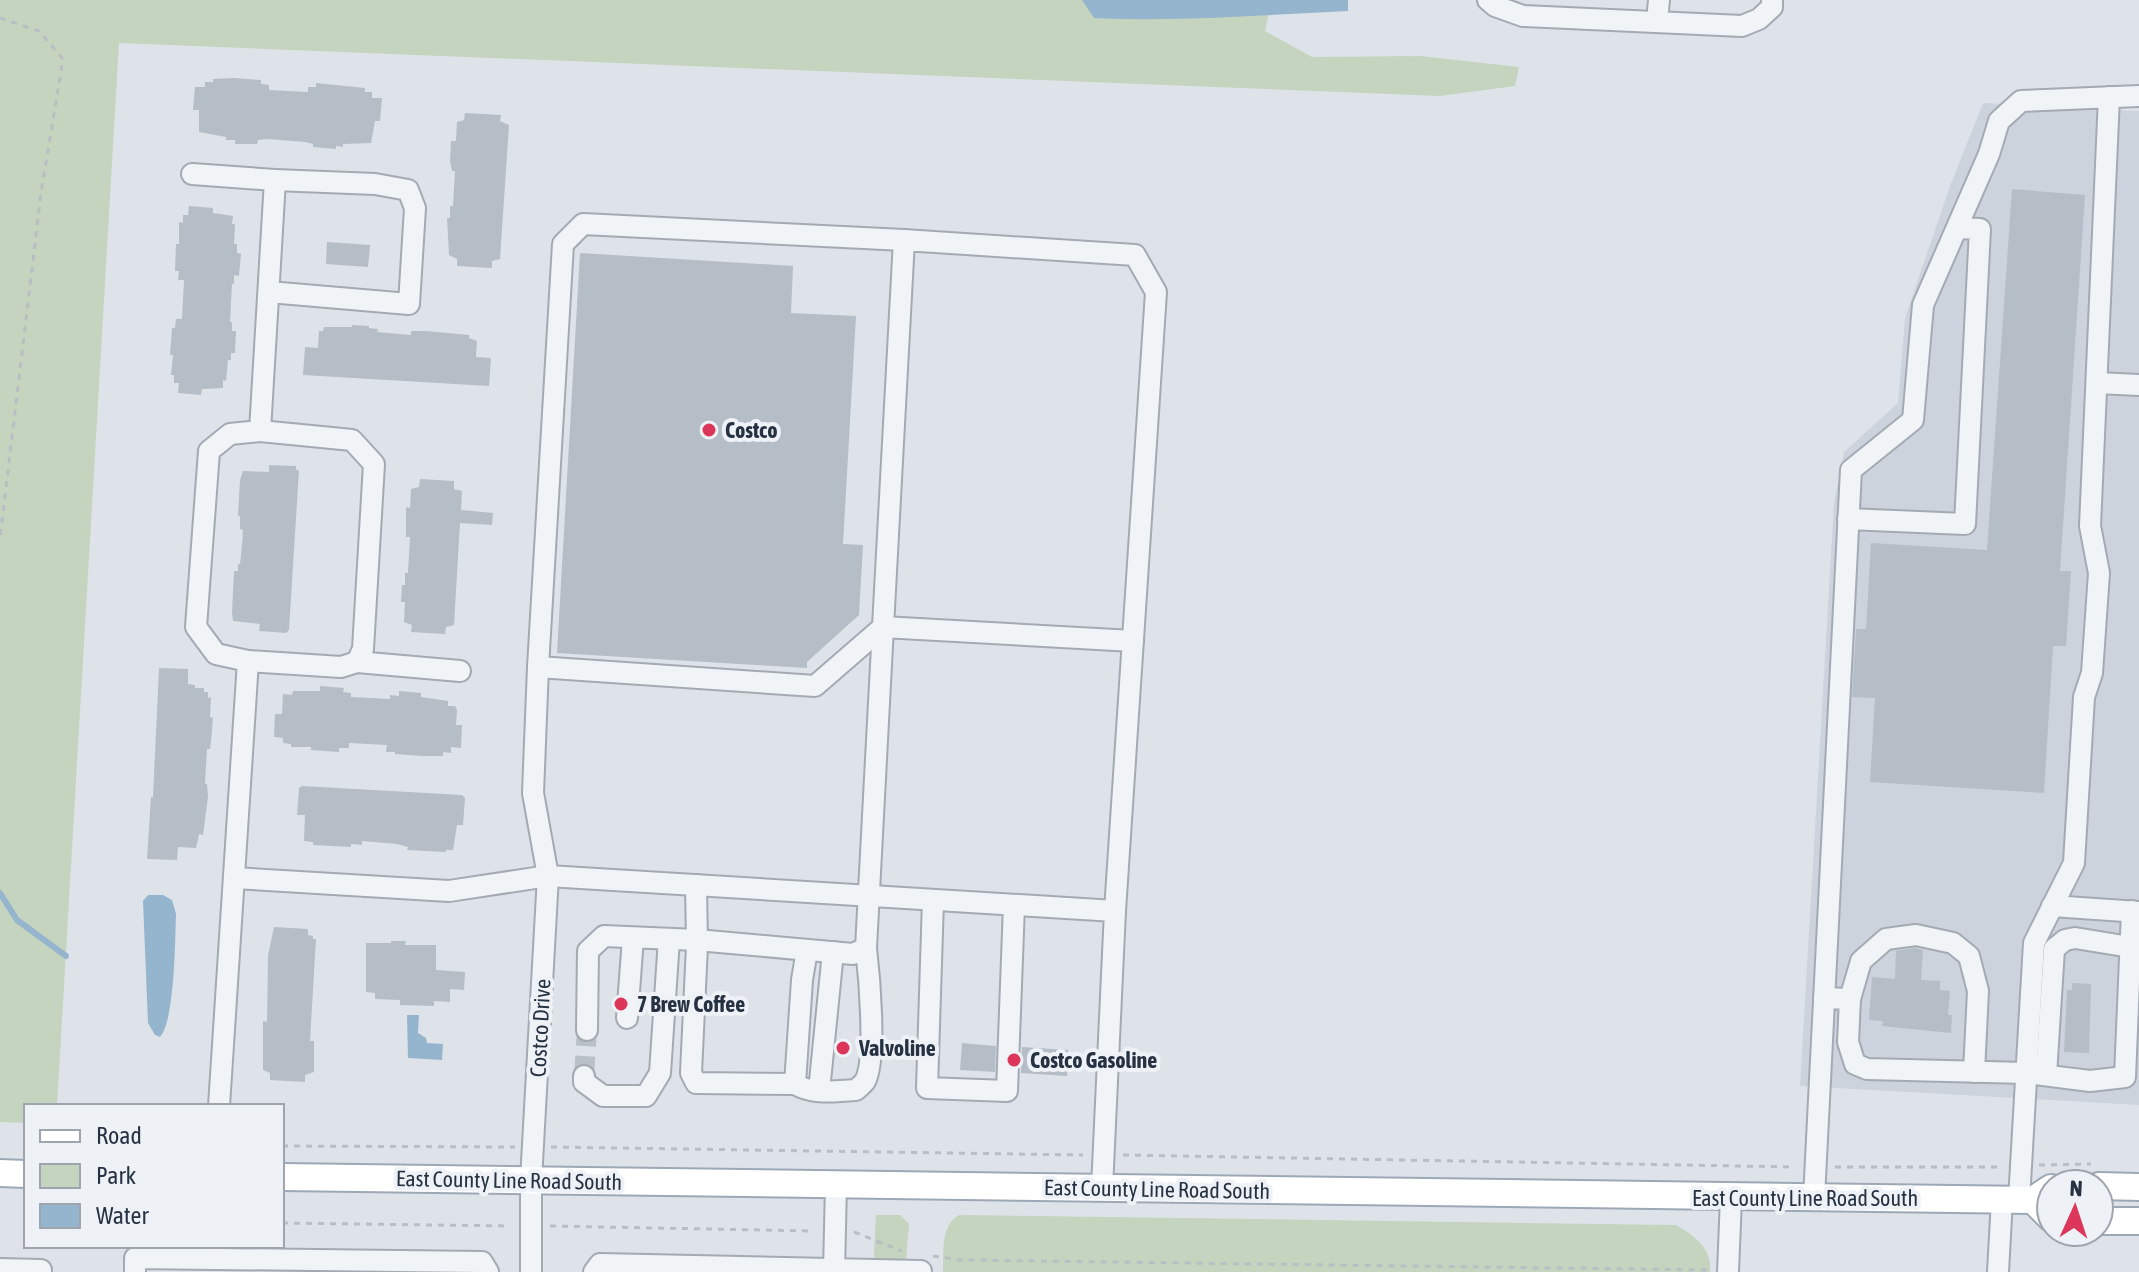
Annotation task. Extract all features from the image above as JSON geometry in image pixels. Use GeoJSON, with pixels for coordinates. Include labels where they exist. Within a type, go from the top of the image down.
{"type":"FeatureCollection","features":[{"type":"Feature","properties":{"kind":"main road"},"geometry":{"type":"LineString","coordinates":[[0,1173],[24,1174]]}},
{"type":"Feature","properties":{"kind":"main road","name":"East County Line Road South"},"geometry":{"type":"LineString","coordinates":[[284,1177],[2031,1201]]}},
{"type":"Feature","properties":{"kind":"main road"},"geometry":{"type":"LineString","coordinates":[[2115,1180],[2139,1187]]}},
{"type":"Feature","properties":{"kind":"main road"},"geometry":{"type":"LineString","coordinates":[[2115,1221],[2139,1221]]}},
{"type":"Feature","properties":{"kind":"lane"},"geometry":{"type":"LineString","coordinates":[[1488,0],[1495,6],[1523,16],[1742,26],[1759,19],[1772,7],[1772,0]]}},
{"type":"Feature","properties":{"kind":"lane"},"geometry":{"type":"LineString","coordinates":[[1657,22],[1659,0]]}},
{"type":"Feature","properties":{"kind":"lane"},"geometry":{"type":"LineString","coordinates":[[1814,1198],[1851,470],[1913,420],[1923,305],[1989,154],[1999,121],[2021,101],[2139,96]]}},
{"type":"Feature","properties":{"kind":"lane"},"geometry":{"type":"LineString","coordinates":[[2036,1074],[2034,943],[2074,863],[2084,697],[2092,673],[2099,573],[2090,526],[2109,97]]}},
{"type":"Feature","properties":{"kind":"lane"},"geometry":{"type":"LineString","coordinates":[[192,174],[375,184],[408,190],[415,208],[409,304],[269,292]]}},
{"type":"Feature","properties":{"kind":"lane"},"geometry":{"type":"LineString","coordinates":[[260,431],[275,180]]}},
{"type":"Feature","properties":{"kind":"lane","name":"Costco Drive"},"geometry":{"type":"LineString","coordinates":[[531,1272],[531,1180],[548,876],[533,793],[563,244],[583,224],[1135,255],[1156,292],[1133,641]]}},
{"type":"Feature","properties":{"kind":"lane"},"geometry":{"type":"LineString","coordinates":[[1848,519],[1965,524],[1980,229],[1958,228]]}},
{"type":"Feature","properties":{"kind":"lane"},"geometry":{"type":"LineString","coordinates":[[696,885],[697,940],[691,1073],[696,1083],[795,1084],[805,1090],[856,1090],[866,1080],[870,1057],[871,990],[866,948],[904,240]]}},
{"type":"Feature","properties":{"kind":"lane"},"geometry":{"type":"LineString","coordinates":[[2097,383],[2139,385]]}},
{"type":"Feature","properties":{"kind":"lane"},"geometry":{"type":"LineString","coordinates":[[357,662],[363,649],[374,464],[352,440],[260,431],[230,434],[209,451],[196,627],[216,654],[248,661],[341,667],[357,662],[460,671]]}},
{"type":"Feature","properties":{"kind":"lane"},"geometry":{"type":"LineString","coordinates":[[538,667],[815,686],[883,627],[1133,641],[1115,911],[1102,1188]]}},
{"type":"Feature","properties":{"kind":"lane"},"geometry":{"type":"LineString","coordinates":[[219,1104],[248,661]]}},
{"type":"Feature","properties":{"kind":"lane"},"geometry":{"type":"LineString","coordinates":[[234,878],[449,891],[548,876],[1115,911]]}},
{"type":"Feature","properties":{"kind":"lane"},"geometry":{"type":"LineString","coordinates":[[933,900],[927,1088],[1007,1091],[1014,905]]}},
{"type":"Feature","properties":{"kind":"lane"},"geometry":{"type":"LineString","coordinates":[[1974,1072],[1978,991],[1969,956],[1953,943],[1916,935],[1886,939],[1861,961],[1850,999],[1848,1042],[1855,1064],[1867,1069],[2036,1074],[2090,1081],[2132,1077],[2130,947],[2135,912],[2052,906]]}},
{"type":"Feature","properties":{"kind":"lane"},"geometry":{"type":"LineString","coordinates":[[587,1030],[588,951],[604,936],[697,940],[853,954],[866,948]]}},
{"type":"Feature","properties":{"kind":"lane"},"geometry":{"type":"LineString","coordinates":[[627,1018],[633,938]]}},
{"type":"Feature","properties":{"kind":"lane"},"geometry":{"type":"LineString","coordinates":[[1998,1272],[2031,1201],[2021,1166],[2054,949],[2065,940],[2075,938],[2130,947]]}},
{"type":"Feature","properties":{"kind":"lane"},"geometry":{"type":"LineString","coordinates":[[584,1076],[584,1082],[603,1096],[646,1096],[660,1073],[669,939]]}},
{"type":"Feature","properties":{"kind":"lane"},"geometry":{"type":"LineString","coordinates":[[795,1084],[807,950]]}},
{"type":"Feature","properties":{"kind":"lane"},"geometry":{"type":"LineString","coordinates":[[819,1091],[833,952]]}},
{"type":"Feature","properties":{"kind":"lane"},"geometry":{"type":"LineString","coordinates":[[1824,998],[1850,999]]}},
{"type":"Feature","properties":{"kind":"lane"},"geometry":{"type":"LineString","coordinates":[[834,1270],[836,1185]]}},
{"type":"Feature","properties":{"kind":"lane"},"geometry":{"type":"LineString","coordinates":[[1728,1272],[1731,1198]]}},
{"type":"Feature","properties":{"kind":"lane"},"geometry":{"type":"LineString","coordinates":[[135,1272],[135,1258],[482,1262],[488,1272]]}},
{"type":"Feature","properties":{"kind":"lane"},"geometry":{"type":"LineString","coordinates":[[594,1272],[600,1264],[694,1269],[834,1270],[924,1263]]}},
{"type":"Feature","properties":{"kind":"lane"},"geometry":{"type":"LineString","coordinates":[[0,1269],[41,1272]]}},
{"type":"Feature","properties":{"kind":"path"},"geometry":{"type":"LineString","coordinates":[[0,18],[39,31],[63,59],[41,193],[0,538]]}},
{"type":"Feature","properties":{"kind":"path"},"geometry":{"type":"LineString","coordinates":[[284,1146],[2038,1168]]}},
{"type":"Feature","properties":{"kind":"path"},"geometry":{"type":"LineString","coordinates":[[284,1223],[852,1231],[907,1253]]}},
{"type":"Feature","properties":{"kind":"path"},"geometry":{"type":"LineString","coordinates":[[924,1263],[960,1260],[1401,1264],[1728,1272]]}},
{"type":"Feature","properties":{"kind":"shaded area"},"geometry":{"type":"Polygon","coordinates":[[[1983,103],[2139,111],[2139,1105],[1800,1086],[1834,503],[1844,452],[1898,403],[1905,318],[1950,186],[1983,103]]]}},
{"type":"Feature","properties":{"kind":"green space"},"geometry":{"type":"Polygon","coordinates":[[[0,0],[1272,0],[1265,31],[1312,57],[1420,56],[1519,67],[1515,86],[1440,96],[119,43],[57,1104],[24,1104],[24,1123],[0,1122],[0,0]]]}},
{"type":"Feature","properties":{"kind":"green space"},"geometry":{"type":"Polygon","coordinates":[[[876,1215],[900,1215],[909,1224],[905,1272],[873,1272],[876,1215]]]}},
{"type":"Feature","properties":{"kind":"green space"},"geometry":{"type":"Polygon","coordinates":[[[959,1215],[1676,1225],[1696,1238],[1705,1249],[1710,1272],[943,1272],[946,1233],[959,1215]]]}},
{"type":"Feature","properties":{"kind":"water"},"geometry":{"type":"Polygon","coordinates":[[[1082,0],[1348,0],[1348,11],[1189,19],[1094,18],[1082,0]]]}},
{"type":"Feature","properties":{"kind":"water"},"geometry":{"type":"Polygon","coordinates":[[[148,895],[163,895],[172,900],[176,914],[169,1014],[160,1037],[155,1035],[148,1023],[143,901],[148,895]]]}},
{"type":"Feature","properties":{"kind":"water"},"geometry":{"type":"Polygon","coordinates":[[[407,1015],[419,1015],[418,1033],[426,1038],[427,1043],[443,1044],[442,1060],[408,1058],[407,1015]]]}},
{"type":"Feature","properties":{"kind":"building"},"geometry":{"type":"Polygon","coordinates":[[[213,79],[261,80],[261,84],[269,85],[269,90],[308,92],[308,87],[316,87],[316,83],[365,88],[365,92],[372,92],[372,98],[382,98],[380,121],[375,121],[371,143],[343,144],[343,147],[336,146],[336,149],[313,147],[313,144],[305,142],[267,139],[258,140],[257,144],[235,144],[235,140],[226,140],[226,137],[199,132],[199,110],[193,110],[195,87],[205,87],[205,82],[213,82],[213,79]]]}},
{"type":"Feature","properties":{"kind":"building"},"geometry":{"type":"Polygon","coordinates":[[[465,113],[501,115],[500,121],[509,125],[500,259],[492,261],[492,268],[457,266],[457,259],[449,255],[447,218],[450,218],[450,206],[453,206],[455,171],[452,171],[450,161],[451,141],[456,141],[457,122],[464,120],[465,113]]]}},
{"type":"Feature","properties":{"kind":"building"},"geometry":{"type":"Polygon","coordinates":[[[2012,189],[2085,195],[2060,571],[2071,571],[2066,646],[2053,646],[2044,793],[1870,782],[1875,698],[1852,697],[1856,629],[1866,629],[1871,543],[1987,550],[2012,189]]]}},
{"type":"Feature","properties":{"kind":"building"},"geometry":{"type":"Polygon","coordinates":[[[189,206],[213,208],[213,213],[233,216],[234,244],[237,244],[237,253],[241,254],[239,276],[234,275],[232,284],[230,322],[232,331],[236,331],[235,353],[231,353],[231,360],[228,360],[223,388],[202,389],[201,395],[178,393],[179,383],[174,383],[174,375],[171,375],[172,328],[175,328],[176,319],[182,319],[184,280],[178,280],[179,271],[175,271],[176,244],[179,244],[179,222],[183,223],[183,215],[188,215],[189,206]]]}},
{"type":"Feature","properties":{"kind":"building"},"geometry":{"type":"Polygon","coordinates":[[[327,242],[370,245],[368,267],[326,264],[327,242]]]}},
{"type":"Feature","properties":{"kind":"building","name":"Costco"},"geometry":{"type":"Polygon","coordinates":[[[580,253],[793,266],[791,313],[856,316],[843,544],[863,545],[859,615],[807,662],[807,668],[557,653],[580,253]]]}},
{"type":"Feature","properties":{"kind":"building"},"geometry":{"type":"Polygon","coordinates":[[[369,326],[378,329],[377,332],[411,335],[411,331],[426,331],[469,335],[477,341],[476,357],[491,358],[489,386],[303,375],[305,347],[318,348],[319,331],[323,331],[324,327],[369,326]]]}},
{"type":"Feature","properties":{"kind":"building"},"geometry":{"type":"Polygon","coordinates":[[[269,465],[296,466],[299,470],[289,630],[286,633],[259,631],[260,624],[233,621],[232,612],[234,571],[238,571],[240,564],[243,530],[240,529],[238,516],[240,480],[243,471],[269,472],[269,465]]]}},
{"type":"Feature","properties":{"kind":"building"},"geometry":{"type":"Polygon","coordinates":[[[420,479],[454,481],[454,489],[462,491],[461,510],[493,513],[492,525],[460,523],[454,625],[446,627],[445,634],[411,632],[412,625],[404,622],[402,585],[405,585],[405,573],[408,573],[410,537],[406,537],[406,507],[410,508],[411,489],[419,487],[420,479]]]}},
{"type":"Feature","properties":{"kind":"building"},"geometry":{"type":"Polygon","coordinates":[[[159,668],[188,669],[188,684],[204,688],[208,698],[211,697],[210,717],[213,718],[210,749],[207,749],[205,784],[208,797],[203,835],[199,834],[196,848],[178,847],[177,860],[147,859],[159,668]]]}},
{"type":"Feature","properties":{"kind":"building"},"geometry":{"type":"Polygon","coordinates":[[[320,686],[344,688],[343,692],[351,693],[351,697],[390,699],[390,695],[399,696],[399,691],[421,693],[421,697],[448,701],[448,706],[455,706],[457,710],[456,725],[462,725],[461,748],[451,747],[451,753],[443,752],[443,756],[422,756],[386,752],[387,745],[349,743],[349,748],[339,748],[339,752],[291,747],[291,744],[283,743],[283,738],[274,737],[275,714],[282,714],[283,694],[320,691],[320,686]]]}},
{"type":"Feature","properties":{"kind":"building"},"geometry":{"type":"Polygon","coordinates":[[[299,788],[462,795],[465,798],[463,825],[457,825],[453,850],[446,852],[407,850],[408,847],[397,844],[362,841],[362,845],[351,844],[351,847],[313,845],[313,842],[304,841],[305,815],[297,815],[299,788]]]}},
{"type":"Feature","properties":{"kind":"building"},"geometry":{"type":"Polygon","coordinates":[[[274,927],[308,929],[308,935],[316,939],[310,1041],[314,1041],[314,1072],[305,1075],[305,1082],[270,1080],[270,1073],[263,1070],[268,956],[274,927]]]}},
{"type":"Feature","properties":{"kind":"building"},"geometry":{"type":"Polygon","coordinates":[[[406,941],[405,945],[436,945],[436,970],[465,972],[464,990],[450,989],[450,1002],[434,1001],[434,1006],[400,1005],[400,1000],[375,999],[375,993],[366,992],[366,943],[406,941]]]}},
{"type":"Feature","properties":{"kind":"building"},"geometry":{"type":"Polygon","coordinates":[[[1923,950],[1921,980],[1940,981],[1940,990],[1950,991],[1948,1015],[1952,1015],[1951,1033],[1882,1026],[1883,1021],[1869,1020],[1872,977],[1895,979],[1896,951],[1923,950]]]}},
{"type":"Feature","properties":{"kind":"building"},"geometry":{"type":"Polygon","coordinates":[[[2072,983],[2091,984],[2089,1053],[2064,1052],[2067,990],[2072,990],[2072,983]]]}},
{"type":"Feature","properties":{"kind":"building"},"geometry":{"type":"Polygon","coordinates":[[[962,1043],[996,1046],[995,1072],[960,1070],[962,1043]]]}},
{"type":"Feature","properties":{"kind":"building"},"geometry":{"type":"Polygon","coordinates":[[[1022,1047],[1068,1050],[1067,1076],[1021,1073],[1022,1047]]]}},
{"type":"Feature","properties":{"kind":"waterway"},"geometry":{"type":"LineString","coordinates":[[0,893],[17,920],[66,956]]}},
{"type":"Feature","properties":{"kind":"tunnel"},"geometry":{"type":"LineString","coordinates":[[584,1076],[587,1030]]}},
{"type":"Feature","properties":{"kind":"place","name":"Costco"},"geometry":{"type":"Point","coordinates":[709,430]}},
{"type":"Feature","properties":{"kind":"place","name":"7 Brew Coffee"},"geometry":{"type":"Point","coordinates":[621,1004]}},
{"type":"Feature","properties":{"kind":"place","name":"Valvoline"},"geometry":{"type":"Point","coordinates":[843,1048]}},
{"type":"Feature","properties":{"kind":"place","name":"Costco Gasoline"},"geometry":{"type":"Point","coordinates":[1014,1060]}}]}
